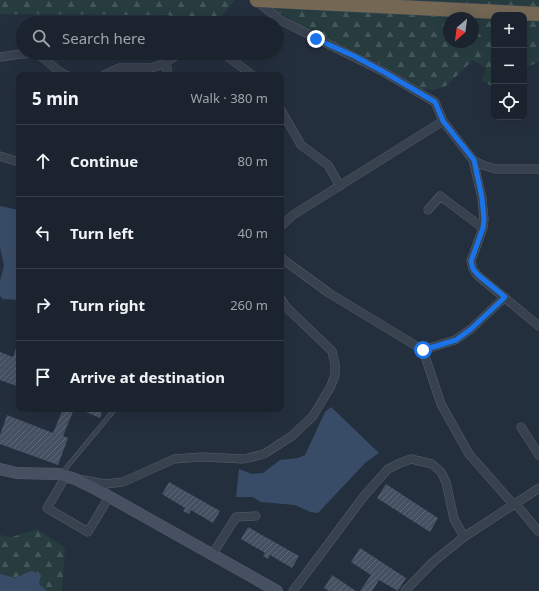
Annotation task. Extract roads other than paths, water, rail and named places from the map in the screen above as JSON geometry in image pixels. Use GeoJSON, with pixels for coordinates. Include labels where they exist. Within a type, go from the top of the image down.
{"type":"FeatureCollection","features":[{"type":"Feature","properties":{"kind":"highway"},"geometry":{"type":"LineString","coordinates":[[257,0],[539,14]]}},
{"type":"Feature","properties":{"kind":"street"},"geometry":{"type":"LineString","coordinates":[[257,0],[275,16]]}},
{"type":"Feature","properties":{"kind":"street"},"geometry":{"type":"LineString","coordinates":[[284,22],[384,72],[435,102],[443,121],[474,160],[482,165],[496,169],[539,168]]}},
{"type":"Feature","properties":{"kind":"street"},"geometry":{"type":"LineString","coordinates":[[0,57],[16,56]]}},
{"type":"Feature","properties":{"kind":"street"},"geometry":{"type":"LineString","coordinates":[[44,60],[61,72]]}},
{"type":"Feature","properties":{"kind":"street"},"geometry":{"type":"LineString","coordinates":[[110,72],[119,68],[151,68],[170,60]]}},
{"type":"Feature","properties":{"kind":"street"},"geometry":{"type":"LineString","coordinates":[[232,60],[248,72]]}},
{"type":"Feature","properties":{"kind":"street"},"geometry":{"type":"LineString","coordinates":[[165,63],[167,72]]}},
{"type":"Feature","properties":{"kind":"street"},"geometry":{"type":"LineString","coordinates":[[284,115],[301,145],[328,165],[340,186]]}},
{"type":"Feature","properties":{"kind":"street"},"geometry":{"type":"LineString","coordinates":[[284,223],[293,215],[443,121]]}},
{"type":"Feature","properties":{"kind":"street"},"geometry":{"type":"LineString","coordinates":[[0,156],[16,161]]}},
{"type":"Feature","properties":{"kind":"street"},"geometry":{"type":"LineString","coordinates":[[474,160],[482,198],[484,219],[483,228],[471,261],[473,269],[478,275],[539,326]]}},
{"type":"Feature","properties":{"kind":"street"},"geometry":{"type":"LineString","coordinates":[[428,210],[440,196],[483,228]]}},
{"type":"Feature","properties":{"kind":"street"},"geometry":{"type":"LineString","coordinates":[[284,260],[329,293],[423,350],[441,404],[469,454],[539,532]]}},
{"type":"Feature","properties":{"kind":"street"},"geometry":{"type":"LineString","coordinates":[[423,350],[456,340],[471,329],[505,297]]}},
{"type":"Feature","properties":{"kind":"street"},"geometry":{"type":"LineString","coordinates":[[0,469],[18,473],[67,476],[106,484],[123,482],[174,459],[202,457],[244,459],[264,454],[292,436],[313,416],[331,386],[335,375],[335,364],[332,351],[284,304]]}},
{"type":"Feature","properties":{"kind":"street"},"geometry":{"type":"LineString","coordinates":[[522,427],[539,455]]}},
{"type":"Feature","properties":{"kind":"street"},"geometry":{"type":"LineString","coordinates":[[293,591],[364,496],[388,469],[411,459],[432,464],[441,472],[446,482],[454,519],[464,537]]}},
{"type":"Feature","properties":{"kind":"street"},"geometry":{"type":"LineString","coordinates":[[67,476],[109,497],[277,591]]}},
{"type":"Feature","properties":{"kind":"street"},"geometry":{"type":"LineString","coordinates":[[67,476],[47,508],[88,532],[109,497]]}},
{"type":"Feature","properties":{"kind":"street"},"geometry":{"type":"LineString","coordinates":[[405,591],[433,562],[464,537],[539,488]]}},
{"type":"Feature","properties":{"kind":"street"},"geometry":{"type":"LineString","coordinates":[[212,555],[236,517],[256,516]]}},
{"type":"Feature","properties":{"kind":"lane"},"geometry":{"type":"LineString","coordinates":[[67,476],[113,412]]}},
{"type":"Feature","properties":{"kind":"water"},"geometry":{"type":"Polygon","coordinates":[[[0,206],[16,209],[16,300],[3,299],[0,296],[0,281],[4,266],[0,247],[0,206]]]}},
{"type":"Feature","properties":{"kind":"water"},"geometry":{"type":"Polygon","coordinates":[[[331,407],[379,453],[366,462],[318,513],[310,512],[295,505],[261,502],[253,497],[236,497],[239,469],[252,474],[263,473],[280,460],[298,458],[305,455],[325,412],[331,407]]]}},
{"type":"Feature","properties":{"kind":"water"},"geometry":{"type":"Polygon","coordinates":[[[33,571],[41,575],[39,584],[47,591],[0,591],[0,574],[16,578],[33,571]]]}}]}
